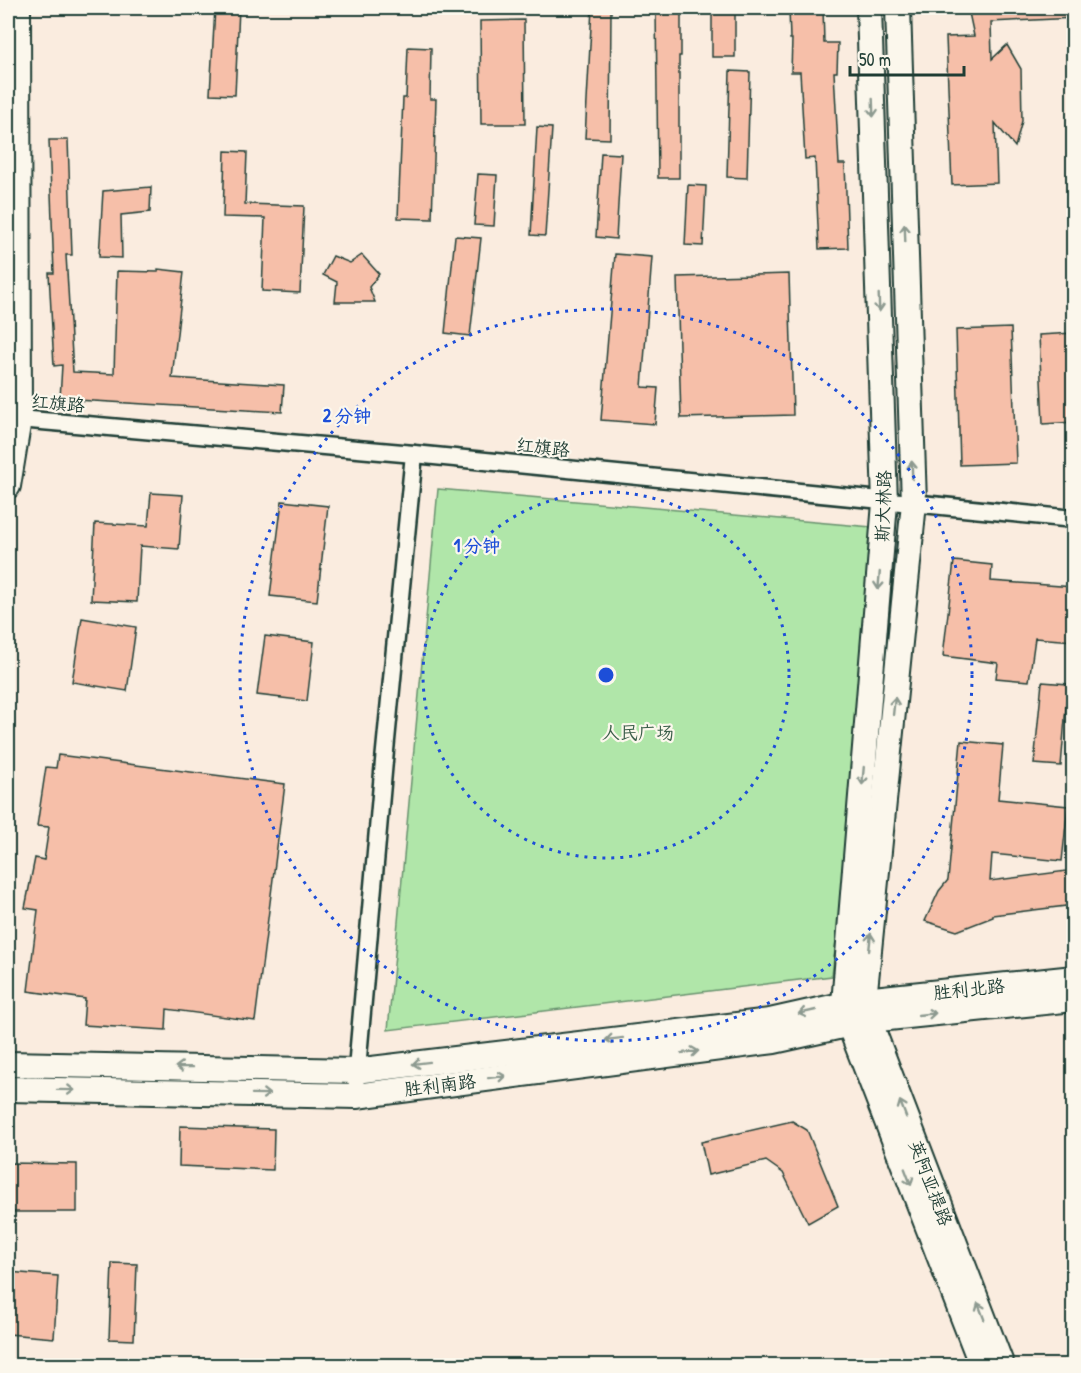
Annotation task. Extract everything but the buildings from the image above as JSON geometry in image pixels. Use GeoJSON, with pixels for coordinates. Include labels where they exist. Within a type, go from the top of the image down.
{"type":"FeatureCollection","features":[{"type":"Feature","properties":{"kind":"main road"},"geometry":{"type":"LineString","coordinates":[[8,486],[13,418],[18,8]]}},
{"type":"Feature","properties":{"kind":"main road","name":"斯大林路"},"geometry":{"type":"LineString","coordinates":[[856,1012],[885,500],[870,8]]}},
{"type":"Feature","properties":{"kind":"main road","name":"斯大林路"},"geometry":{"type":"LineString","coordinates":[[856,1012],[914,504],[898,8]]}},
{"type":"Feature","properties":{"kind":"main road","name":"胜利北路"},"geometry":{"type":"LineString","coordinates":[[856,1012],[1074,978]]}},
{"type":"Feature","properties":{"kind":"main road","name":"胜利北路"},"geometry":{"type":"LineString","coordinates":[[856,1012],[1074,999]]}},
{"type":"Feature","properties":{"kind":"main road","name":"胜利南路"},"geometry":{"type":"LineString","coordinates":[[8,1064],[355,1071],[770,1020],[856,1012]]}},
{"type":"Feature","properties":{"kind":"main road","name":"胜利南路"},"geometry":{"type":"LineString","coordinates":[[8,1089],[356,1096],[774,1041],[856,1012]]}},
{"type":"Feature","properties":{"kind":"main road","name":"英阿亚提路"},"geometry":{"type":"LineString","coordinates":[[856,1012],[982,1365]]}},
{"type":"Feature","properties":{"kind":"main road","name":"英阿亚提路"},"geometry":{"type":"LineString","coordinates":[[856,1012],[1002,1365]]}},
{"type":"Feature","properties":{"kind":"street","name":"红旗路"},"geometry":{"type":"LineString","coordinates":[[13,418],[414,454],[1074,519]]}},
{"type":"Feature","properties":{"kind":"street"},"geometry":{"type":"LineString","coordinates":[[356,1096],[355,1071],[414,454]]}},
{"type":"Feature","properties":{"kind":"green space","name":"人民广场"},"geometry":{"type":"Polygon","coordinates":[[[438,489],[883,528],[832,976],[388,1030],[438,489]]]}}]}
